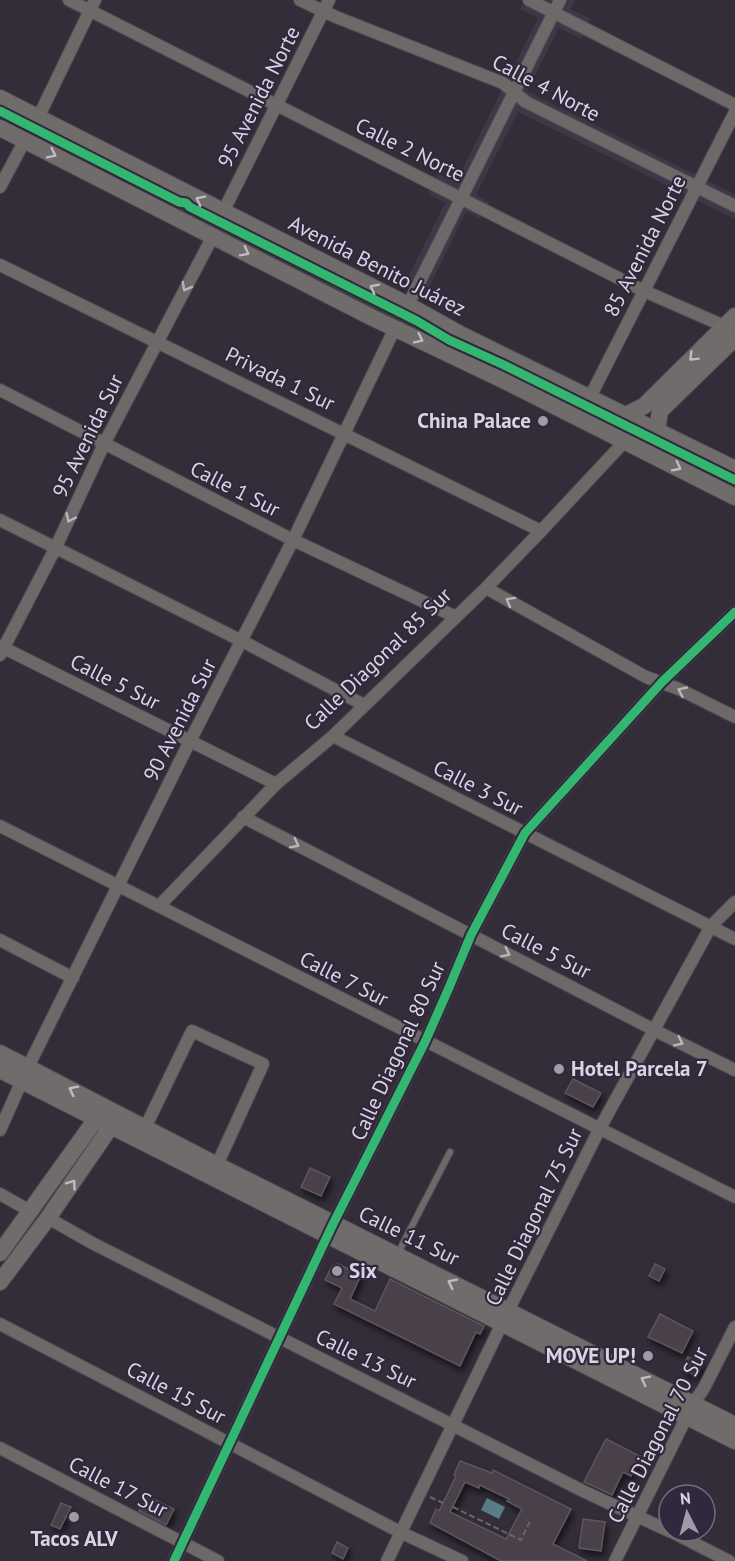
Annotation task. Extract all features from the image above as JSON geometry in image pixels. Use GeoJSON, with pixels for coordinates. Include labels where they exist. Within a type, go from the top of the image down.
{"type":"FeatureCollection","features":[{"type":"Feature","properties":{"kind":"main road","name":"Avenida Benito Juárez"},"geometry":{"type":"LineString","coordinates":[[0,98],[112,157],[408,305],[462,335],[735,469]]}},
{"type":"Feature","properties":{"kind":"main road"},"geometry":{"type":"LineString","coordinates":[[0,128],[735,497]]}},
{"type":"Feature","properties":{"kind":"main road"},"geometry":{"type":"LineString","coordinates":[[97,176],[113,169],[112,157]]}},
{"type":"Feature","properties":{"kind":"main road"},"geometry":{"type":"LineString","coordinates":[[128,192],[129,176],[142,171]]}},
{"type":"Feature","properties":{"kind":"main road"},"geometry":{"type":"LineString","coordinates":[[627,415],[644,406],[732,328]]}},
{"type":"Feature","properties":{"kind":"main road"},"geometry":{"type":"LineString","coordinates":[[657,430],[660,411],[732,328]]}},
{"type":"Feature","properties":{"kind":"main road"},"geometry":{"type":"LineString","coordinates":[[451,354],[465,351],[462,335]]}},
{"type":"Feature","properties":{"kind":"main road"},"geometry":{"type":"LineString","coordinates":[[503,380],[504,365],[517,361]]}},
{"type":"Feature","properties":{"kind":"main road","name":"Calle 11 Sur"},"geometry":{"type":"LineString","coordinates":[[0,1053],[25,1074],[690,1411],[735,1441]]}},
{"type":"Feature","properties":{"kind":"main road","name":"Calle 11 Sur"},"geometry":{"type":"LineString","coordinates":[[0,1070],[25,1074]]}},
{"type":"Feature","properties":{"kind":"main road"},"geometry":{"type":"LineString","coordinates":[[0,1253],[30,1211],[108,1117]]}},
{"type":"Feature","properties":{"kind":"main road"},"geometry":{"type":"LineString","coordinates":[[0,1282],[48,1218],[108,1117]]}},
{"type":"Feature","properties":{"kind":"main road","name":"Calle 11 Sur"},"geometry":{"type":"LineString","coordinates":[[108,1117],[145,1128],[217,1165],[331,1229],[397,1255],[506,1318]]}},
{"type":"Feature","properties":{"kind":"main road","name":"Calle 11 Sur"},"geometry":{"type":"LineString","coordinates":[[690,1411],[735,1425]]}},
{"type":"Feature","properties":{"kind":"street","name":"Calle 2 Norte"},"geometry":{"type":"LineString","coordinates":[[69,0],[93,5],[292,114],[644,291],[732,328]]}},
{"type":"Feature","properties":{"kind":"street","name":"Calle 4 Norte"},"geometry":{"type":"LineString","coordinates":[[300,0],[327,5],[336,17],[503,83],[526,102],[735,206]]}},
{"type":"Feature","properties":{"kind":"street"},"geometry":{"type":"LineString","coordinates":[[529,0],[735,105]]}},
{"type":"Feature","properties":{"kind":"street"},"geometry":{"type":"LineString","coordinates":[[408,305],[560,0]]}},
{"type":"Feature","properties":{"kind":"street"},"geometry":{"type":"LineString","coordinates":[[38,118],[93,5]]}},
{"type":"Feature","properties":{"kind":"street","name":"95 Avenida Norte"},"geometry":{"type":"LineString","coordinates":[[223,212],[327,5]]}},
{"type":"Feature","properties":{"kind":"street","name":"85 Avenida Norte"},"geometry":{"type":"LineString","coordinates":[[590,397],[735,112]]}},
{"type":"Feature","properties":{"kind":"street"},"geometry":{"type":"LineString","coordinates":[[0,187],[25,141]]}},
{"type":"Feature","properties":{"kind":"street","name":"95 Avenida Sur"},"geometry":{"type":"LineString","coordinates":[[1,650],[56,549],[104,444],[213,236]]}},
{"type":"Feature","properties":{"kind":"street","name":"Privada 1 Sur"},"geometry":{"type":"LineString","coordinates":[[0,265],[542,531]]}},
{"type":"Feature","properties":{"kind":"street","name":"90 Avenida Sur"},"geometry":{"type":"LineString","coordinates":[[0,1130],[25,1074],[190,741],[346,434],[395,328]]}},
{"type":"Feature","properties":{"kind":"street","name":"Calle 1 Sur"},"geometry":{"type":"LineString","coordinates":[[0,390],[293,540],[456,617]]}},
{"type":"Feature","properties":{"kind":"street","name":"Calle Diagonal 85 Sur"},"geometry":{"type":"LineString","coordinates":[[159,906],[276,784],[333,736],[486,588],[625,441]]}},
{"type":"Feature","properties":{"kind":"street"},"geometry":{"type":"LineString","coordinates":[[0,520],[364,705]]}},
{"type":"Feature","properties":{"kind":"street"},"geometry":{"type":"LineString","coordinates":[[486,588],[646,677],[662,682],[735,717]]}},
{"type":"Feature","properties":{"kind":"street","name":"Calle Diagonal 80 Sur"},"geometry":{"type":"LineString","coordinates":[[174,1561],[331,1229],[425,1042],[471,935],[525,833],[662,682],[735,612]]}},
{"type":"Feature","properties":{"kind":"street","name":"Calle 5 Sur"},"geometry":{"type":"LineString","coordinates":[[1,650],[276,784]]}},
{"type":"Feature","properties":{"kind":"street","name":"Calle 3 Sur"},"geometry":{"type":"LineString","coordinates":[[333,736],[735,939]]}},
{"type":"Feature","properties":{"kind":"street","name":"Calle 5 Sur"},"geometry":{"type":"LineString","coordinates":[[243,817],[735,1070]]}},
{"type":"Feature","properties":{"kind":"street","name":"Calle 7 Sur"},"geometry":{"type":"LineString","coordinates":[[0,826],[735,1197]]}},
{"type":"Feature","properties":{"kind":"street","name":"Calle Diagonal 75 Sur"},"geometry":{"type":"LineString","coordinates":[[387,1561],[600,1128],[711,926],[735,902]]}},
{"type":"Feature","properties":{"kind":"street"},"geometry":{"type":"LineString","coordinates":[[0,940],[73,978]]}},
{"type":"Feature","properties":{"kind":"street"},"geometry":{"type":"LineString","coordinates":[[145,1128],[192,1031],[263,1064],[217,1165]]}},
{"type":"Feature","properties":{"kind":"street"},"geometry":{"type":"LineString","coordinates":[[0,1194],[30,1211]]}},
{"type":"Feature","properties":{"kind":"street","name":"Calle 13 Sur"},"geometry":{"type":"LineString","coordinates":[[48,1218],[94,1244],[583,1491],[657,1525]]}},
{"type":"Feature","properties":{"kind":"street","name":"Calle 15 Sur"},"geometry":{"type":"LineString","coordinates":[[0,1324],[402,1533],[462,1561]]}},
{"type":"Feature","properties":{"kind":"street","name":"Calle Diagonal 70 Sur"},"geometry":{"type":"LineString","coordinates":[[615,1561],[735,1327]]}},
{"type":"Feature","properties":{"kind":"street","name":"Calle 17 Sur"},"geometry":{"type":"LineString","coordinates":[[0,1448],[218,1561]]}},
{"type":"Feature","properties":{"kind":"street","name":"Calle 13 Sur"},"geometry":{"type":"LineString","coordinates":[[693,1543],[729,1561]]}},
{"type":"Feature","properties":{"kind":"lane"},"geometry":{"type":"LineString","coordinates":[[397,1255],[450,1152]]}},
{"type":"Feature","properties":{"kind":"path"},"geometry":{"type":"LineString","coordinates":[[453,1507],[521,1540],[531,1519]]}},
{"type":"Feature","properties":{"kind":"shaded area"},"geometry":{"type":"Polygon","coordinates":[[[524,0],[575,0],[571,9],[591,19],[581,39],[559,28],[527,91],[735,194],[735,219],[518,112],[476,195],[489,202],[481,219],[466,212],[425,296],[404,285],[445,203],[428,194],[438,174],[456,182],[538,18],[520,9],[524,0]]]}},
{"type":"Feature","properties":{"kind":"green space"},"geometry":{"type":"Polygon","coordinates":[[[0,108],[106,162],[107,168],[98,169],[0,120],[0,108]]]}},
{"type":"Feature","properties":{"kind":"green space"},"geometry":{"type":"Polygon","coordinates":[[[141,178],[461,342],[461,347],[454,349],[135,187],[136,179],[141,178]]]}},
{"type":"Feature","properties":{"kind":"green space"},"geometry":{"type":"Polygon","coordinates":[[[513,367],[735,479],[735,488],[509,375],[508,369],[513,367]]]}},
{"type":"Feature","properties":{"kind":"water"},"geometry":{"type":"Polygon","coordinates":[[[487,1498],[505,1507],[499,1519],[481,1510],[487,1498]]]}},
{"type":"Feature","properties":{"kind":"building"},"geometry":{"type":"Polygon","coordinates":[[[573,1079],[601,1093],[593,1107],[565,1093],[573,1079]]]}},
{"type":"Feature","properties":{"kind":"building"},"geometry":{"type":"Polygon","coordinates":[[[310,1168],[330,1177],[321,1196],[301,1187],[310,1168]]]}},
{"type":"Feature","properties":{"kind":"building"},"geometry":{"type":"Polygon","coordinates":[[[338,1264],[361,1275],[350,1299],[375,1311],[390,1279],[484,1326],[480,1334],[476,1332],[460,1366],[334,1304],[342,1288],[325,1280],[332,1266],[338,1264]]]}},
{"type":"Feature","properties":{"kind":"building"},"geometry":{"type":"Polygon","coordinates":[[[655,1264],[665,1269],[659,1281],[649,1276],[655,1264]]]}},
{"type":"Feature","properties":{"kind":"building"},"geometry":{"type":"Polygon","coordinates":[[[660,1314],[693,1331],[682,1353],[648,1337],[660,1314]]]}},
{"type":"Feature","properties":{"kind":"building"},"geometry":{"type":"Polygon","coordinates":[[[688,1357],[702,1364],[696,1376],[682,1369],[688,1357]]]}},
{"type":"Feature","properties":{"kind":"building"},"geometry":{"type":"Polygon","coordinates":[[[606,1439],[640,1456],[631,1476],[623,1472],[612,1495],[584,1482],[606,1439]]]}},
{"type":"Feature","properties":{"kind":"building"},"geometry":{"type":"Polygon","coordinates":[[[460,1461],[492,1473],[493,1470],[571,1509],[553,1544],[587,1561],[501,1561],[430,1523],[436,1509],[439,1511],[456,1476],[454,1475],[460,1461]],[[465,1482],[450,1512],[506,1539],[522,1509],[507,1501],[509,1499],[480,1485],[479,1488],[465,1482]]]}},
{"type":"Feature","properties":{"kind":"building"},"geometry":{"type":"Polygon","coordinates":[[[147,1496],[174,1509],[166,1525],[139,1511],[147,1496]]]}},
{"type":"Feature","properties":{"kind":"building"},"geometry":{"type":"Polygon","coordinates":[[[61,1503],[71,1507],[60,1529],[51,1525],[61,1503]]]}},
{"type":"Feature","properties":{"kind":"building"},"geometry":{"type":"Polygon","coordinates":[[[583,1519],[605,1522],[601,1551],[579,1548],[583,1519]]]}},
{"type":"Feature","properties":{"kind":"building"},"geometry":{"type":"Polygon","coordinates":[[[337,1542],[348,1548],[343,1559],[332,1553],[337,1542]]]}},
{"type":"Feature","properties":{"kind":"cycle path"},"geometry":{"type":"LineString","coordinates":[[0,111],[179,202],[186,203],[417,321],[449,340],[735,480]]}},
{"type":"Feature","properties":{"kind":"cycle path"},"geometry":{"type":"LineString","coordinates":[[174,1561],[333,1224],[425,1042],[471,935],[525,833],[662,682],[735,612]]}},
{"type":"Feature","properties":{"kind":"place","name":"China Palace"},"geometry":{"type":"Point","coordinates":[543,421]}},
{"type":"Feature","properties":{"kind":"place","name":"Hotel Parcela 7"},"geometry":{"type":"Point","coordinates":[559,1069]}},
{"type":"Feature","properties":{"kind":"place","name":"Six"},"geometry":{"type":"Point","coordinates":[337,1271]}},
{"type":"Feature","properties":{"kind":"place","name":"MOVE UP!"},"geometry":{"type":"Point","coordinates":[648,1356]}},
{"type":"Feature","properties":{"kind":"place","name":"Tacos ALV"},"geometry":{"type":"Point","coordinates":[74,1517]}}]}
